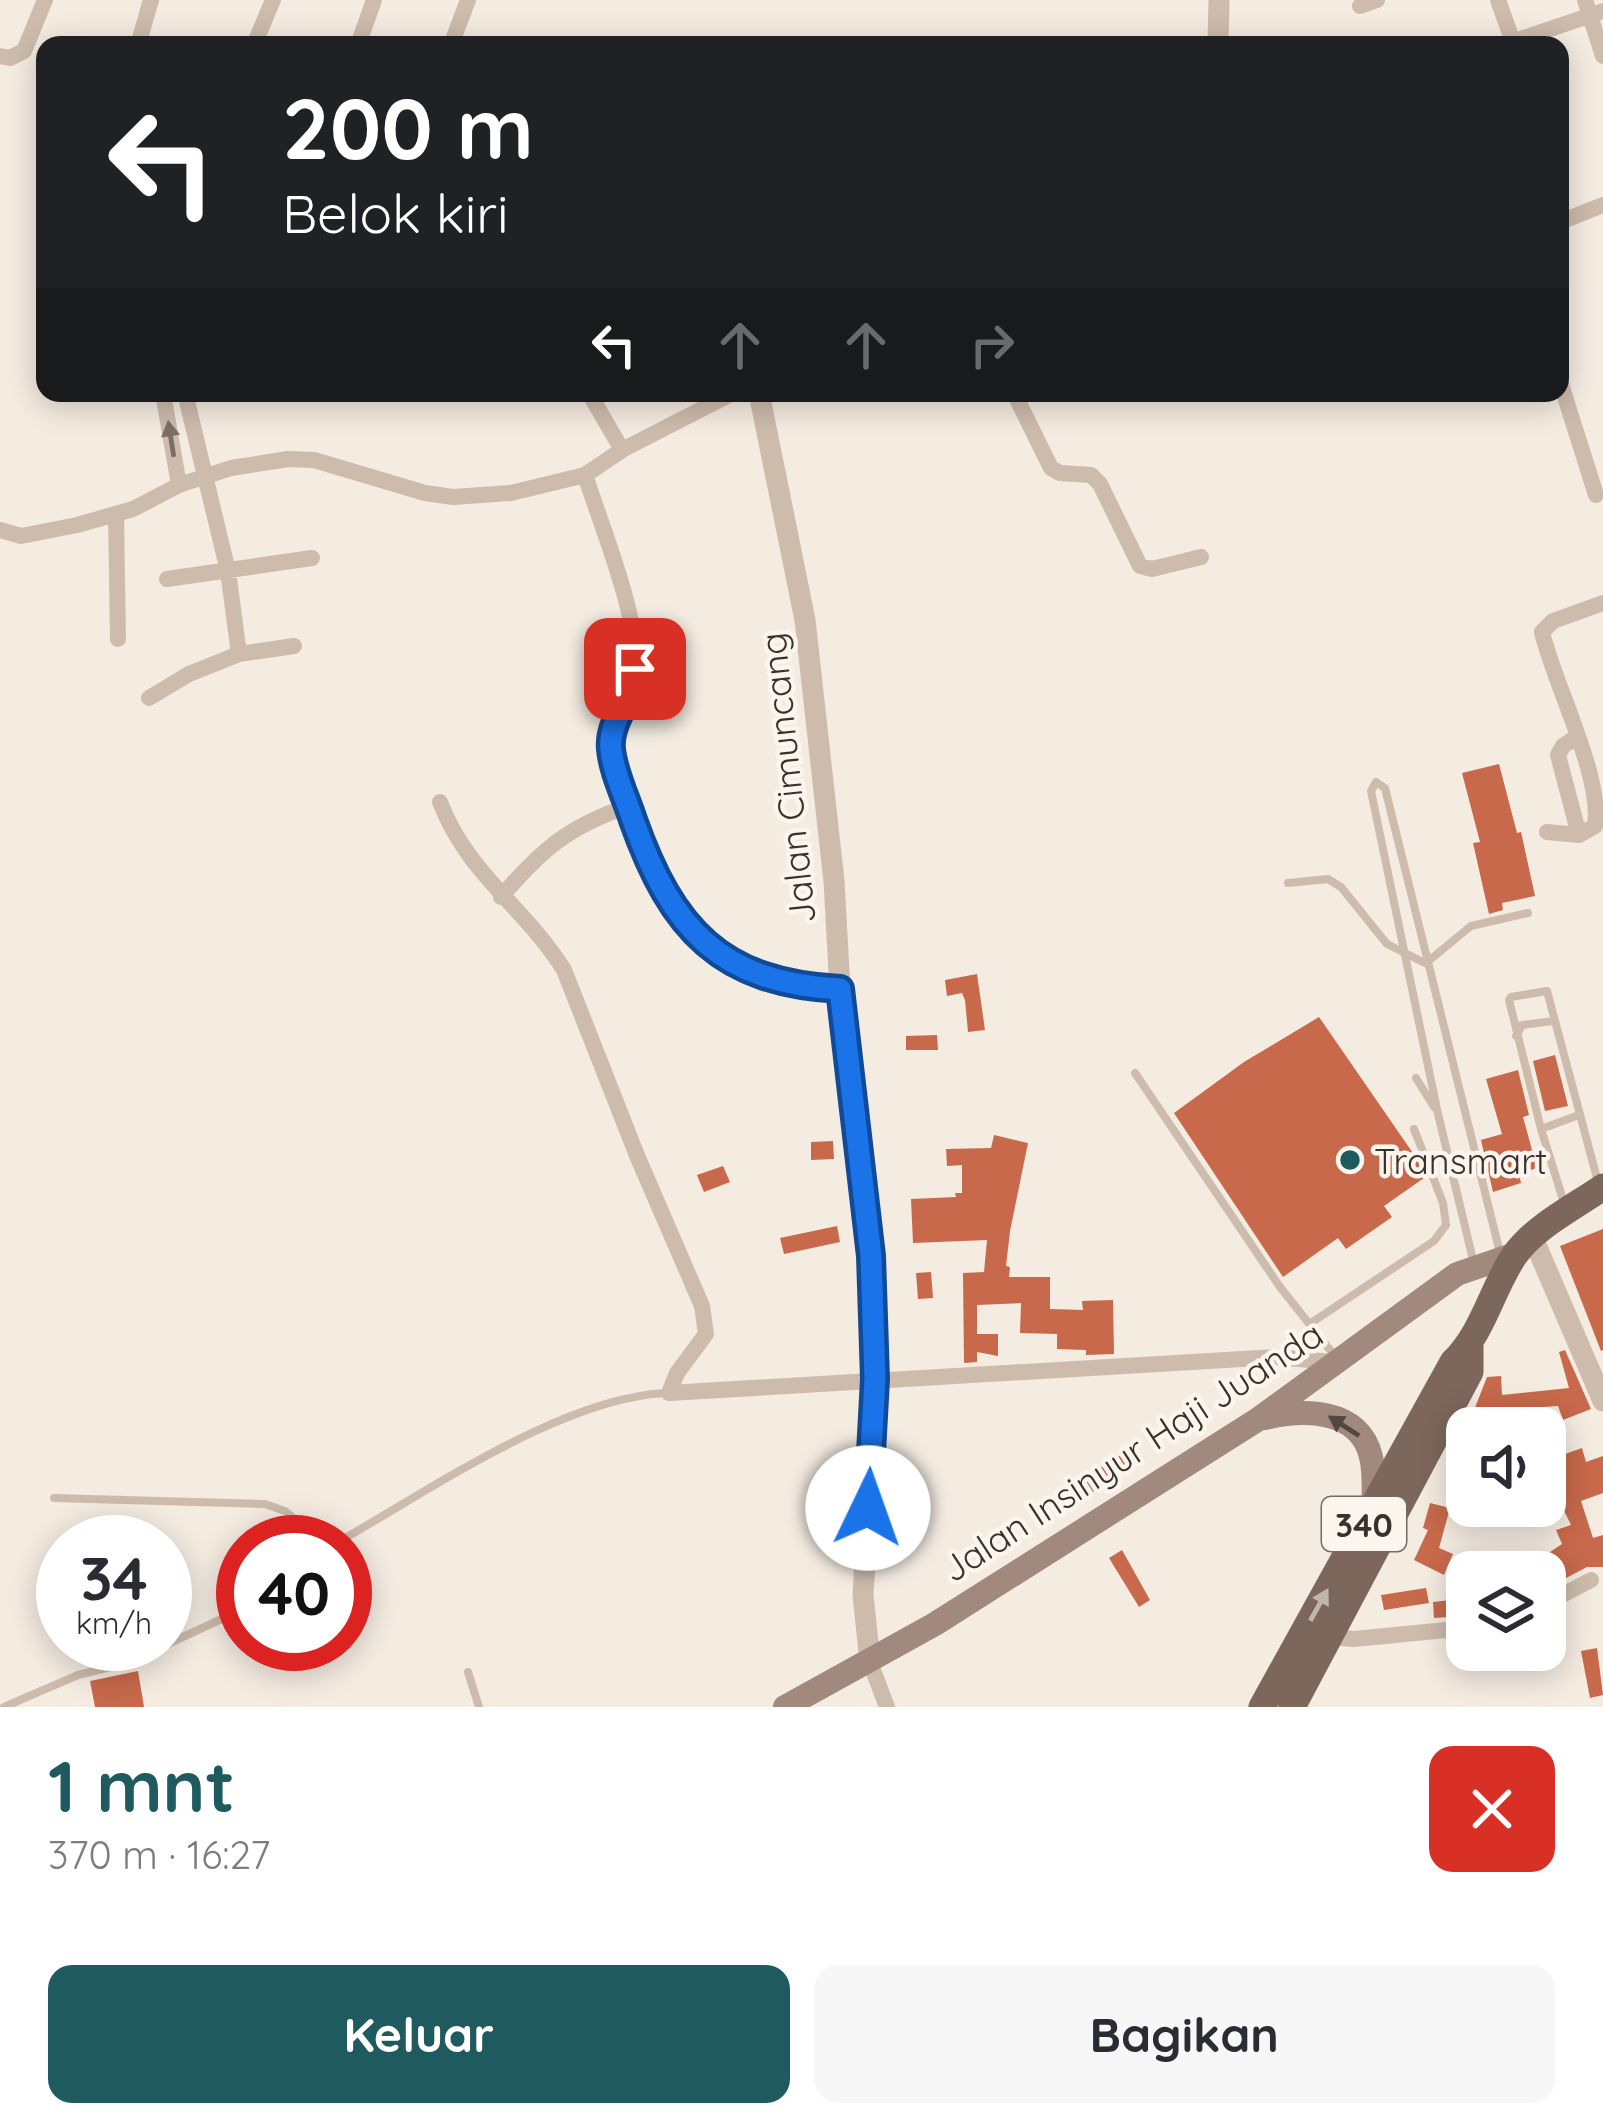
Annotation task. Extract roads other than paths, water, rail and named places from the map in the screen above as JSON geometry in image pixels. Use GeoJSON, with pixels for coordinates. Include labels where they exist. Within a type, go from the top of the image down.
{"type":"FeatureCollection","features":[{"type":"Feature","properties":{"kind":"main road"},"geometry":{"type":"LineString","coordinates":[[1470,1345],[1516,1250],[1602,1188]]}},
{"type":"Feature","properties":{"kind":"main road","name":"Jalan Insinyur Haji Juanda"},"geometry":{"type":"LineString","coordinates":[[785,1707],[870,1662],[1257,1420],[1442,1284],[1516,1250]]}},
{"type":"Feature","properties":{"kind":"main road","name":"340"},"geometry":{"type":"LineString","coordinates":[[1262,1707],[1453,1362],[1470,1345]]}},
{"type":"Feature","properties":{"kind":"main road","name":"340"},"geometry":{"type":"LineString","coordinates":[[1292,1707],[1470,1372],[1470,1345]]}},
{"type":"Feature","properties":{"kind":"main road"},"geometry":{"type":"LineString","coordinates":[[1257,1420],[1296,1410],[1330,1415],[1358,1430],[1371,1454],[1374,1506]]}},
{"type":"Feature","properties":{"kind":"street"},"geometry":{"type":"LineString","coordinates":[[0,56],[10,58],[23,51],[45,0]]}},
{"type":"Feature","properties":{"kind":"street"},"geometry":{"type":"LineString","coordinates":[[141,36],[151,0]]}},
{"type":"Feature","properties":{"kind":"street"},"geometry":{"type":"LineString","coordinates":[[258,36],[273,0]]}},
{"type":"Feature","properties":{"kind":"street"},"geometry":{"type":"LineString","coordinates":[[361,36],[374,0]]}},
{"type":"Feature","properties":{"kind":"street"},"geometry":{"type":"LineString","coordinates":[[454,36],[468,0]]}},
{"type":"Feature","properties":{"kind":"street"},"geometry":{"type":"LineString","coordinates":[[1218,36],[1220,0]]}},
{"type":"Feature","properties":{"kind":"street"},"geometry":{"type":"LineString","coordinates":[[1498,0],[1506,36]]}},
{"type":"Feature","properties":{"kind":"street"},"geometry":{"type":"LineString","coordinates":[[1525,36],[1592,8],[1603,56]]}},
{"type":"Feature","properties":{"kind":"street"},"geometry":{"type":"LineString","coordinates":[[1569,218],[1603,205]]}},
{"type":"Feature","properties":{"kind":"street"},"geometry":{"type":"LineString","coordinates":[[164,402],[178,485]]}},
{"type":"Feature","properties":{"kind":"street"},"geometry":{"type":"LineString","coordinates":[[187,402],[228,571],[239,654]]}},
{"type":"Feature","properties":{"kind":"street"},"geometry":{"type":"LineString","coordinates":[[594,402],[622,450]]}},
{"type":"Feature","properties":{"kind":"street"},"geometry":{"type":"LineString","coordinates":[[0,530],[21,536],[116,514],[178,485],[288,459],[314,460],[397,486],[452,496],[512,493],[585,475],[622,450],[715,402]]}},
{"type":"Feature","properties":{"kind":"street","name":"Jalan Cimuncang"},"geometry":{"type":"LineString","coordinates":[[761,402],[805,620],[871,1256],[875,1379],[863,1595],[870,1662]]}},
{"type":"Feature","properties":{"kind":"street"},"geometry":{"type":"LineString","coordinates":[[1018,402],[1051,467],[1060,473],[1091,476],[1100,484],[1141,566],[1152,569],[1201,556]]}},
{"type":"Feature","properties":{"kind":"street"},"geometry":{"type":"LineString","coordinates":[[1567,402],[1601,500]]}},
{"type":"Feature","properties":{"kind":"street"},"geometry":{"type":"LineString","coordinates":[[585,475],[635,647],[635,676],[611,742],[628,806],[660,882],[711,950],[766,980],[840,989]]}},
{"type":"Feature","properties":{"kind":"street"},"geometry":{"type":"LineString","coordinates":[[116,514],[118,639]]}},
{"type":"Feature","properties":{"kind":"street"},"geometry":{"type":"LineString","coordinates":[[167,579],[312,558]]}},
{"type":"Feature","properties":{"kind":"street"},"geometry":{"type":"LineString","coordinates":[[1546,832],[1579,835],[1595,826],[1598,817],[1594,789],[1542,632],[1553,621],[1603,603]]}},
{"type":"Feature","properties":{"kind":"street"},"geometry":{"type":"LineString","coordinates":[[149,698],[189,674],[239,654],[294,646]]}},
{"type":"Feature","properties":{"kind":"street"},"geometry":{"type":"LineString","coordinates":[[1577,736],[1558,755],[1579,835]]}},
{"type":"Feature","properties":{"kind":"street"},"geometry":{"type":"LineString","coordinates":[[440,802],[454,838],[501,897],[548,945],[563,970],[702,1306],[706,1334],[677,1373],[669,1393],[1276,1357],[1335,1360]]}},
{"type":"Feature","properties":{"kind":"street"},"geometry":{"type":"LineString","coordinates":[[501,897],[538,854],[567,832],[628,806]]}},
{"type":"Feature","properties":{"kind":"street"},"geometry":{"type":"LineString","coordinates":[[1516,1250],[1603,1401]]}},
{"type":"Feature","properties":{"kind":"street"},"geometry":{"type":"LineString","coordinates":[[1566,1593],[1591,1580]]}},
{"type":"Feature","properties":{"kind":"street"},"geometry":{"type":"LineString","coordinates":[[1330,1637],[1354,1640],[1446,1630]]}},
{"type":"Feature","properties":{"kind":"street"},"geometry":{"type":"LineString","coordinates":[[870,1662],[887,1707]]}},
{"type":"Feature","properties":{"kind":"lane"},"geometry":{"type":"LineString","coordinates":[[1475,1266],[1438,1114],[1371,791],[1379,781],[1385,788],[1426,964],[1516,1250]]}},
{"type":"Feature","properties":{"kind":"lane"},"geometry":{"type":"LineString","coordinates":[[1288,884],[1328,879],[1341,887],[1387,944],[1426,964]]}},
{"type":"Feature","properties":{"kind":"lane"},"geometry":{"type":"LineString","coordinates":[[1426,964],[1471,926],[1528,913]]}},
{"type":"Feature","properties":{"kind":"lane"},"geometry":{"type":"LineString","coordinates":[[1567,1212],[1540,1129],[1511,997],[1545,988],[1602,1188]]}},
{"type":"Feature","properties":{"kind":"lane"},"geometry":{"type":"LineString","coordinates":[[1516,1036],[1522,1025],[1555,1021]]}},
{"type":"Feature","properties":{"kind":"lane"},"geometry":{"type":"LineString","coordinates":[[1135,1073],[1335,1360]]}},
{"type":"Feature","properties":{"kind":"lane"},"geometry":{"type":"LineString","coordinates":[[1416,1078],[1438,1114]]}},
{"type":"Feature","properties":{"kind":"lane"},"geometry":{"type":"LineString","coordinates":[[1540,1129],[1579,1115]]}},
{"type":"Feature","properties":{"kind":"lane"},"geometry":{"type":"LineString","coordinates":[[1311,1323],[1434,1241],[1447,1225],[1414,1129]]}},
{"type":"Feature","properties":{"kind":"lane"},"geometry":{"type":"LineString","coordinates":[[372,1523],[563,1418],[644,1394],[669,1393]]}},
{"type":"Feature","properties":{"kind":"lane"},"geometry":{"type":"LineString","coordinates":[[54,1498],[265,1504],[290,1515]]}},
{"type":"Feature","properties":{"kind":"lane"},"geometry":{"type":"LineString","coordinates":[[4,1707],[78,1675],[127,1663],[216,1622]]}},
{"type":"Feature","properties":{"kind":"lane"},"geometry":{"type":"LineString","coordinates":[[468,1672],[478,1707]]}},
{"type":"Feature","properties":{"kind":"place","name":"Transmart"},"geometry":{"type":"Point","coordinates":[1350,1160]}}]}
